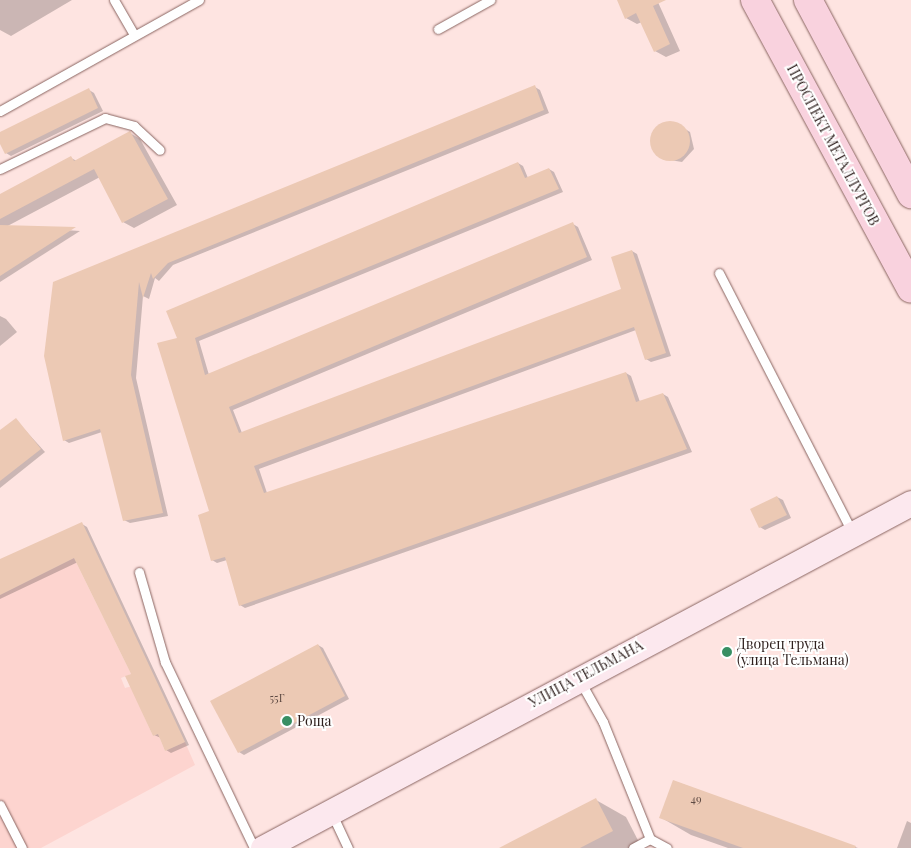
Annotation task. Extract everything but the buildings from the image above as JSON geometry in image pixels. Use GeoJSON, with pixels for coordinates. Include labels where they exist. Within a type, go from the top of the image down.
{"type":"FeatureCollection","features":[{"type":"Feature","properties":{"kind":"main road","name":"ПРОСПЕКТ МЕТАЛЛУРГОВ"},"geometry":{"type":"LineString","coordinates":[[755,0],[911,288]]}},
{"type":"Feature","properties":{"kind":"main road"},"geometry":{"type":"LineString","coordinates":[[808,0],[911,194]]}},
{"type":"Feature","properties":{"kind":"main road","name":"УЛИЦА ТЕЛЬМАНА"},"geometry":{"type":"LineString","coordinates":[[264,848],[332,814],[579,678],[852,532],[911,503]]}},
{"type":"Feature","properties":{"kind":"lane"},"geometry":{"type":"LineString","coordinates":[[114,0],[134,34]]}},
{"type":"Feature","properties":{"kind":"lane"},"geometry":{"type":"LineString","coordinates":[[0,111],[134,34],[199,0]]}},
{"type":"Feature","properties":{"kind":"lane"},"geometry":{"type":"LineString","coordinates":[[438,29],[490,0]]}},
{"type":"Feature","properties":{"kind":"lane"},"geometry":{"type":"LineString","coordinates":[[0,170],[105,118],[134,126],[160,150]]}},
{"type":"Feature","properties":{"kind":"lane"},"geometry":{"type":"LineString","coordinates":[[719,273],[852,532]]}},
{"type":"Feature","properties":{"kind":"lane"},"geometry":{"type":"LineString","coordinates":[[139,572],[165,662],[254,848]]}},
{"type":"Feature","properties":{"kind":"lane"},"geometry":{"type":"LineString","coordinates":[[579,678],[602,722],[650,838],[667,848]]}},
{"type":"Feature","properties":{"kind":"lane"},"geometry":{"type":"LineString","coordinates":[[0,805],[22,848]]}},
{"type":"Feature","properties":{"kind":"lane"},"geometry":{"type":"LineString","coordinates":[[332,814],[348,848]]}},
{"type":"Feature","properties":{"kind":"lane"},"geometry":{"type":"LineString","coordinates":[[633,848],[650,838]]}},
{"type":"Feature","properties":{"kind":"shaded area"},"geometry":{"type":"Polygon","coordinates":[[[74,558],[131,674],[121,678],[125,688],[136,685],[143,714],[153,736],[158,734],[165,751],[185,742],[195,765],[41,848],[0,848],[0,595],[74,558]]]}},
{"type":"Feature","properties":{"kind":"place","name":"Дворец труда (улица Тельмана)"},"geometry":{"type":"Point","coordinates":[727,652]}},
{"type":"Feature","properties":{"kind":"place","name":"Роща"},"geometry":{"type":"Point","coordinates":[287,721]}}]}
